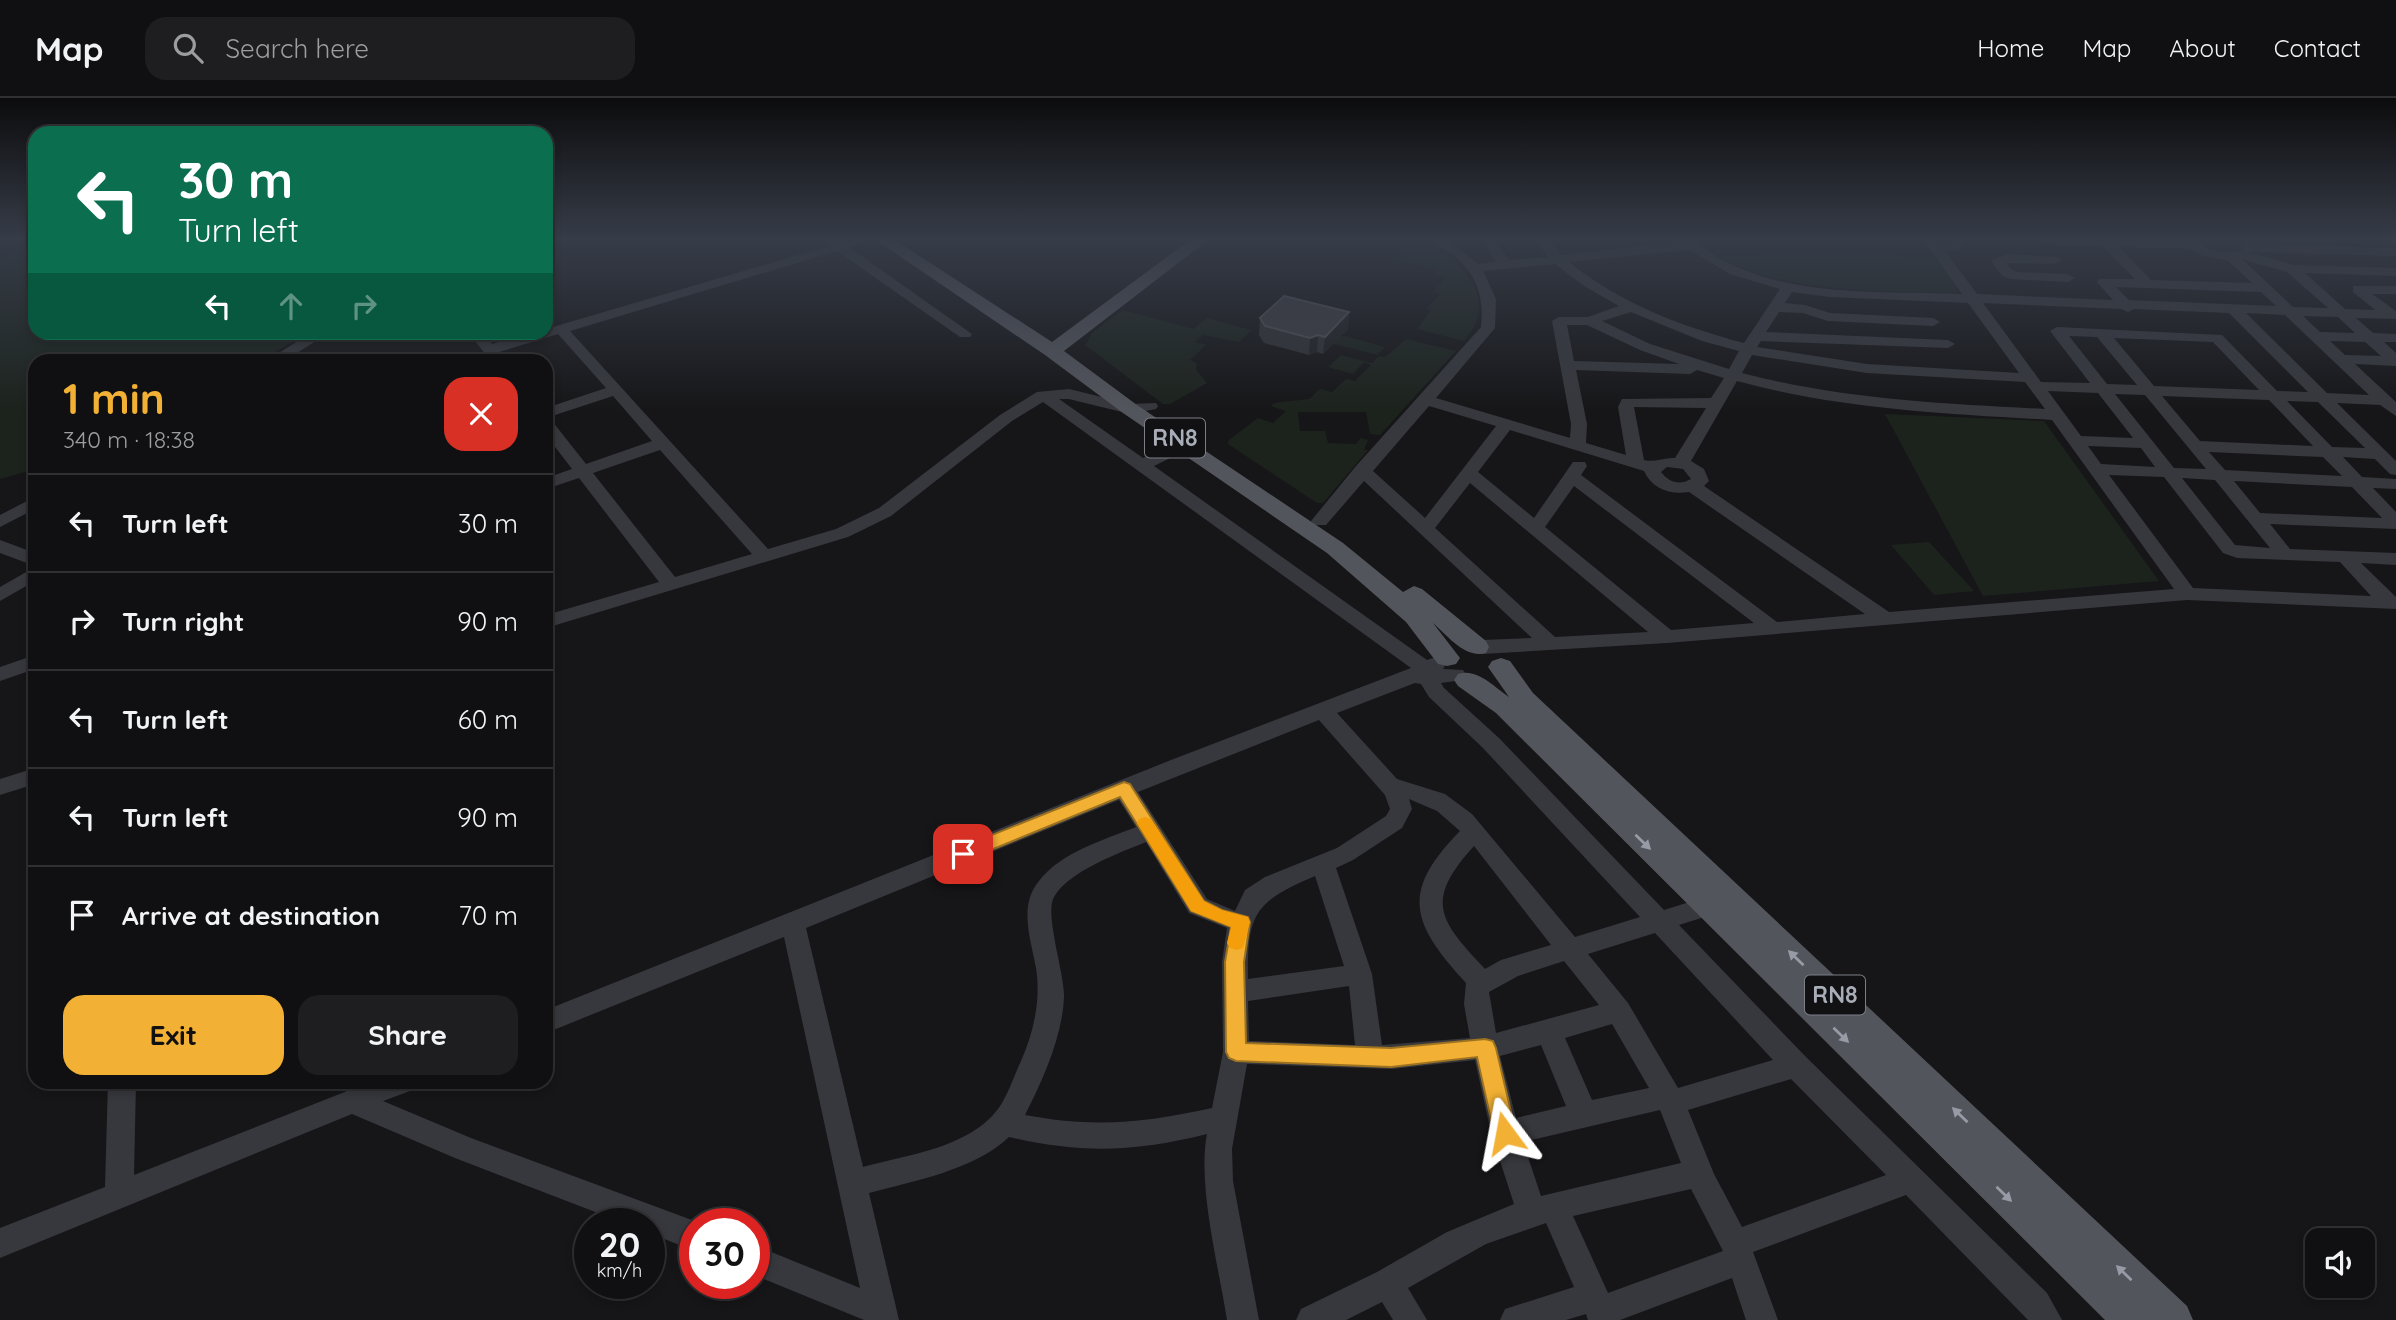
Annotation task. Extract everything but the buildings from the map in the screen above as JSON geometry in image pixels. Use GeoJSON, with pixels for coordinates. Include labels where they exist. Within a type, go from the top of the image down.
{"type":"FeatureCollection","features":[{"type":"Feature","properties":{"kind":"main road","name":"RN8"},"geometry":{"type":"LineString","coordinates":[[978,297],[1054,343]]}},
{"type":"Feature","properties":{"kind":"main road","name":"RN8"},"geometry":{"type":"LineString","coordinates":[[990,297],[1140,408],[1320,521],[1383,566],[1437,628],[1439,671],[1515,703]]}},
{"type":"Feature","properties":{"kind":"main road"},"geometry":{"type":"LineString","coordinates":[[1054,343],[1113,297]]}},
{"type":"Feature","properties":{"kind":"main road"},"geometry":{"type":"LineString","coordinates":[[1054,343],[1119,297]]}},
{"type":"Feature","properties":{"kind":"main road","name":"RN8"},"geometry":{"type":"LineString","coordinates":[[1191,442],[1335,548],[1437,628],[1490,656],[1515,703],[1721,902],[2173,1320]]}},
{"type":"Feature","properties":{"kind":"main road"},"geometry":{"type":"LineString","coordinates":[[1456,649],[1490,656],[1499,672],[1488,680],[1439,671],[1456,649]]}},
{"type":"Feature","properties":{"kind":"main road","name":"RN8"},"geometry":{"type":"LineString","coordinates":[[1721,902],[2133,1320]]}},
{"type":"Feature","properties":{"kind":"street"},"geometry":{"type":"LineString","coordinates":[[553,332],[662,297]]}},
{"type":"Feature","properties":{"kind":"street"},"geometry":{"type":"LineString","coordinates":[[912,297],[965,334]]}},
{"type":"Feature","properties":{"kind":"street"},"geometry":{"type":"LineString","coordinates":[[1320,521],[1488,328],[1490,297]]}},
{"type":"Feature","properties":{"kind":"street"},"geometry":{"type":"LineString","coordinates":[[1612,297],[1705,338],[1752,343],[1948,344]]}},
{"type":"Feature","properties":{"kind":"street"},"geometry":{"type":"LineString","coordinates":[[1681,463],[1781,297]]}},
{"type":"Feature","properties":{"kind":"street"},"geometry":{"type":"LineString","coordinates":[[1916,297],[1969,375]]}},
{"type":"Feature","properties":{"kind":"street"},"geometry":{"type":"LineString","coordinates":[[1917,297],[2393,315]]}},
{"type":"Feature","properties":{"kind":"street"},"geometry":{"type":"LineString","coordinates":[[2118,297],[2151,333]]}},
{"type":"Feature","properties":{"kind":"street"},"geometry":{"type":"LineString","coordinates":[[2275,297],[2390,405]]}},
{"type":"Feature","properties":{"kind":"street"},"geometry":{"type":"LineString","coordinates":[[2324,297],[2396,361]]}},
{"type":"Feature","properties":{"kind":"street"},"geometry":{"type":"LineString","coordinates":[[2369,297],[2393,315]]}},
{"type":"Feature","properties":{"kind":"street"},"geometry":{"type":"LineString","coordinates":[[1972,299],[2187,594]]}},
{"type":"Feature","properties":{"kind":"street"},"geometry":{"type":"LineString","coordinates":[[1535,529],[1572,476],[1584,447],[1559,321],[1589,321],[1630,307]]}},
{"type":"Feature","properties":{"kind":"street"},"geometry":{"type":"LineString","coordinates":[[1774,307],[1805,309],[1828,317],[1933,322]]}},
{"type":"Feature","properties":{"kind":"street"},"geometry":{"type":"LineString","coordinates":[[2233,309],[2396,470]]}},
{"type":"Feature","properties":{"kind":"street"},"geometry":{"type":"LineString","coordinates":[[1589,321],[1702,368],[1801,393],[1867,402],[2057,415]]}},
{"type":"Feature","properties":{"kind":"street"},"geometry":{"type":"LineString","coordinates":[[561,329],[764,556]]}},
{"type":"Feature","properties":{"kind":"street"},"geometry":{"type":"LineString","coordinates":[[2396,523],[2217,338],[2060,330],[2056,333],[2229,549],[2237,552],[2396,559]]}},
{"type":"Feature","properties":{"kind":"street"},"geometry":{"type":"LineString","coordinates":[[2101,332],[2286,554]]}},
{"type":"Feature","properties":{"kind":"street"},"geometry":{"type":"LineString","coordinates":[[2316,336],[2396,338]]}},
{"type":"Feature","properties":{"kind":"street"},"geometry":{"type":"LineString","coordinates":[[286,354],[310,340]]}},
{"type":"Feature","properties":{"kind":"street"},"geometry":{"type":"LineString","coordinates":[[481,340],[492,354]]}},
{"type":"Feature","properties":{"kind":"street"},"geometry":{"type":"LineString","coordinates":[[496,354],[532,340]]}},
{"type":"Feature","properties":{"kind":"street"},"geometry":{"type":"LineString","coordinates":[[1752,343],[1852,369],[1969,375],[2101,389],[2323,398],[2390,405]]}},
{"type":"Feature","properties":{"kind":"street"},"geometry":{"type":"LineString","coordinates":[[2341,359],[2396,361]]}},
{"type":"Feature","properties":{"kind":"street"},"geometry":{"type":"LineString","coordinates":[[1568,365],[1702,368]]}},
{"type":"Feature","properties":{"kind":"street"},"geometry":{"type":"LineString","coordinates":[[553,411],[616,390]]}},
{"type":"Feature","properties":{"kind":"street"},"geometry":{"type":"LineString","coordinates":[[553,620],[842,533],[885,512],[1006,418],[1043,395],[1069,394],[1140,408]]}},
{"type":"Feature","properties":{"kind":"street"},"geometry":{"type":"LineString","coordinates":[[1043,395],[1347,611],[1439,671]]}},
{"type":"Feature","properties":{"kind":"street"},"geometry":{"type":"LineString","coordinates":[[1426,400],[1644,466],[1681,463],[1694,469],[1700,477],[1698,484],[1679,488],[1664,484],[1653,477],[1644,466],[1626,407],[1628,402],[1716,403]]}},
{"type":"Feature","properties":{"kind":"street"},"geometry":{"type":"LineString","coordinates":[[1426,528],[1506,424]]}},
{"type":"Feature","properties":{"kind":"street"},"geometry":{"type":"LineString","coordinates":[[553,433],[671,584]]}},
{"type":"Feature","properties":{"kind":"street"},"geometry":{"type":"LineString","coordinates":[[2076,441],[2145,443]]}},
{"type":"Feature","properties":{"kind":"street"},"geometry":{"type":"LineString","coordinates":[[1143,466],[1191,442]]}},
{"type":"Feature","properties":{"kind":"street"},"geometry":{"type":"LineString","coordinates":[[553,481],[663,443]]}},
{"type":"Feature","properties":{"kind":"street"},"geometry":{"type":"LineString","coordinates":[[2196,446],[2380,454]]}},
{"type":"Feature","properties":{"kind":"street"},"geometry":{"type":"LineString","coordinates":[[2096,469],[2396,484]]}},
{"type":"Feature","properties":{"kind":"street"},"geometry":{"type":"LineString","coordinates":[[1362,470],[1550,643]]}},
{"type":"Feature","properties":{"kind":"street"},"geometry":{"type":"LineString","coordinates":[[1470,474],[1667,636]]}},
{"type":"Feature","properties":{"kind":"street"},"geometry":{"type":"LineString","coordinates":[[1572,476],[1771,627]]}},
{"type":"Feature","properties":{"kind":"street"},"geometry":{"type":"LineString","coordinates":[[1693,486],[1882,617]]}},
{"type":"Feature","properties":{"kind":"street"},"geometry":{"type":"LineString","coordinates":[[0,522],[28,506]]}},
{"type":"Feature","properties":{"kind":"street"},"geometry":{"type":"LineString","coordinates":[[2256,518],[2396,523]]}},
{"type":"Feature","properties":{"kind":"street"},"geometry":{"type":"LineString","coordinates":[[0,546],[28,557]]}},
{"type":"Feature","properties":{"kind":"street"},"geometry":{"type":"LineString","coordinates":[[2345,557],[2392,603]]}},
{"type":"Feature","properties":{"kind":"street"},"geometry":{"type":"LineString","coordinates":[[0,595],[28,577]]}},
{"type":"Feature","properties":{"kind":"street"},"geometry":{"type":"LineString","coordinates":[[1490,656],[1594,642],[2187,594],[2392,603]]}},
{"type":"Feature","properties":{"kind":"street"},"geometry":{"type":"LineString","coordinates":[[1490,656],[1550,643],[1594,642]]}},
{"type":"Feature","properties":{"kind":"street"},"geometry":{"type":"LineString","coordinates":[[0,674],[28,664]]}},
{"type":"Feature","properties":{"kind":"street"},"geometry":{"type":"LineString","coordinates":[[553,1019],[1322,710],[1439,671]]}},
{"type":"Feature","properties":{"kind":"street"},"geometry":{"type":"LineString","coordinates":[[1439,671],[1436,692],[1491,743],[1796,1066],[2036,1304],[2046,1320]]}},
{"type":"Feature","properties":{"kind":"street"},"geometry":{"type":"LineString","coordinates":[[1243,1320],[1219,1181],[1223,1118],[1236,1052],[1235,962],[1241,922],[1254,897],[1273,884],[1345,854],[1394,822],[1401,809],[1390,786],[1322,710]]}},
{"type":"Feature","properties":{"kind":"street"},"geometry":{"type":"LineString","coordinates":[[0,787],[28,778]]}},
{"type":"Feature","properties":{"kind":"street"},"geometry":{"type":"LineString","coordinates":[[1390,786],[1442,801],[1475,831],[1619,1011],[1669,1099],[1700,1173],[1738,1252],[1762,1320]]}},
{"type":"Feature","properties":{"kind":"street"},"geometry":{"type":"LineString","coordinates":[[1124,789],[1198,906],[1218,916],[1241,922]]}},
{"type":"Feature","properties":{"kind":"street"},"geometry":{"type":"LineString","coordinates":[[853,1184],[975,1144],[1004,1123],[1044,1039],[1051,1004],[1051,975],[1039,914],[1040,901],[1048,887],[1067,871],[1150,831]]}},
{"type":"Feature","properties":{"kind":"street"},"geometry":{"type":"LineString","coordinates":[[1475,831],[1445,863],[1437,881],[1430,911],[1439,932],[1481,982]]}},
{"type":"Feature","properties":{"kind":"street"},"geometry":{"type":"LineString","coordinates":[[1322,863],[1359,974],[1370,1057]]}},
{"type":"Feature","properties":{"kind":"street"},"geometry":{"type":"LineString","coordinates":[[1600,1309],[1543,1210],[1505,1133],[1485,1048],[1476,1000],[1477,986],[1510,968],[1721,902]]}},
{"type":"Feature","properties":{"kind":"street"},"geometry":{"type":"LineString","coordinates":[[793,923],[883,1316]]}},
{"type":"Feature","properties":{"kind":"street"},"geometry":{"type":"LineString","coordinates":[[1235,992],[1359,974]]}},
{"type":"Feature","properties":{"kind":"street"},"geometry":{"type":"LineString","coordinates":[[1236,1052],[1370,1057],[1430,1055],[1485,1048],[1619,1011]]}},
{"type":"Feature","properties":{"kind":"street"},"geometry":{"type":"LineString","coordinates":[[1548,1030],[1584,1115]]}},
{"type":"Feature","properties":{"kind":"street"},"geometry":{"type":"LineString","coordinates":[[1505,1133],[1669,1099],[1796,1066]]}},
{"type":"Feature","properties":{"kind":"street"},"geometry":{"type":"LineString","coordinates":[[118,1195],[122,1089]]}},
{"type":"Feature","properties":{"kind":"street"},"geometry":{"type":"LineString","coordinates":[[0,1243],[382,1089]]}},
{"type":"Feature","properties":{"kind":"street"},"geometry":{"type":"LineString","coordinates":[[351,1101],[465,1149],[679,1230]]}},
{"type":"Feature","properties":{"kind":"street"},"geometry":{"type":"LineString","coordinates":[[1004,1123],[1040,1131],[1104,1136],[1146,1135],[1223,1118]]}},
{"type":"Feature","properties":{"kind":"street"},"geometry":{"type":"LineString","coordinates":[[1312,1320],[1388,1283],[1425,1258],[1466,1238],[1543,1210],[1700,1173]]}},
{"type":"Feature","properties":{"kind":"street"},"geometry":{"type":"LineString","coordinates":[[1516,1320],[1600,1309],[1909,1180]]}},
{"type":"Feature","properties":{"kind":"street"},"geometry":{"type":"LineString","coordinates":[[770,1267],[883,1316]]}},
{"type":"Feature","properties":{"kind":"street"},"geometry":{"type":"LineString","coordinates":[[1388,1283],[1411,1320]]}},
{"type":"Feature","properties":{"kind":"shaded area"},"geometry":{"type":"Polygon","coordinates":[[[0,297],[28,297],[28,340],[296,340],[271,354],[28,354],[28,471],[0,479],[0,297]]]}},
{"type":"Feature","properties":{"kind":"shaded area"},"geometry":{"type":"Polygon","coordinates":[[[1437,297],[1478,297],[1478,317],[1464,341],[1417,329],[1430,311],[1426,309],[1437,297]]]}},
{"type":"Feature","properties":{"kind":"shaded area"},"geometry":{"type":"Polygon","coordinates":[[[1123,310],[1193,329],[1207,318],[1251,330],[1239,342],[1203,335],[1195,342],[1206,345],[1190,360],[1197,363],[1196,370],[1207,383],[1170,404],[1163,404],[1085,345],[1093,332],[1123,310]]]}},
{"type":"Feature","properties":{"kind":"shaded area"},"geometry":{"type":"Polygon","coordinates":[[[1340,337],[1385,347],[1377,355],[1334,344],[1340,337]]]}},
{"type":"Feature","properties":{"kind":"shaded area"},"geometry":{"type":"Polygon","coordinates":[[[1406,339],[1456,351],[1380,435],[1370,434],[1366,412],[1298,412],[1300,431],[1325,431],[1328,443],[1356,444],[1361,438],[1368,440],[1364,450],[1368,450],[1323,503],[1317,503],[1228,444],[1229,440],[1258,418],[1273,423],[1286,411],[1271,406],[1274,403],[1309,399],[1320,389],[1332,392],[1346,379],[1355,381],[1371,365],[1364,362],[1353,374],[1328,367],[1341,355],[1372,363],[1379,356],[1385,357],[1406,339]]]}},
{"type":"Feature","properties":{"kind":"shaded area"},"geometry":{"type":"Polygon","coordinates":[[[1885,414],[2044,421],[2159,581],[1983,596],[1885,414]]]}},
{"type":"Feature","properties":{"kind":"shaded area"},"geometry":{"type":"Polygon","coordinates":[[[1929,542],[1974,591],[1934,595],[1891,545],[1929,542]]]}},
{"type":"Feature","properties":{"kind":"slow traffic"},"geometry":{"type":"LineString","coordinates":[[1145,823],[1198,906],[1218,916],[1241,922],[1237,943]]}},
{"type":"Feature","properties":{"kind":"route"},"geometry":{"type":"LineString","coordinates":[[963,854],[1124,789],[1198,906],[1218,916],[1241,922],[1235,962],[1236,1052],[1391,1058],[1485,1048],[1505,1133]]}}]}
